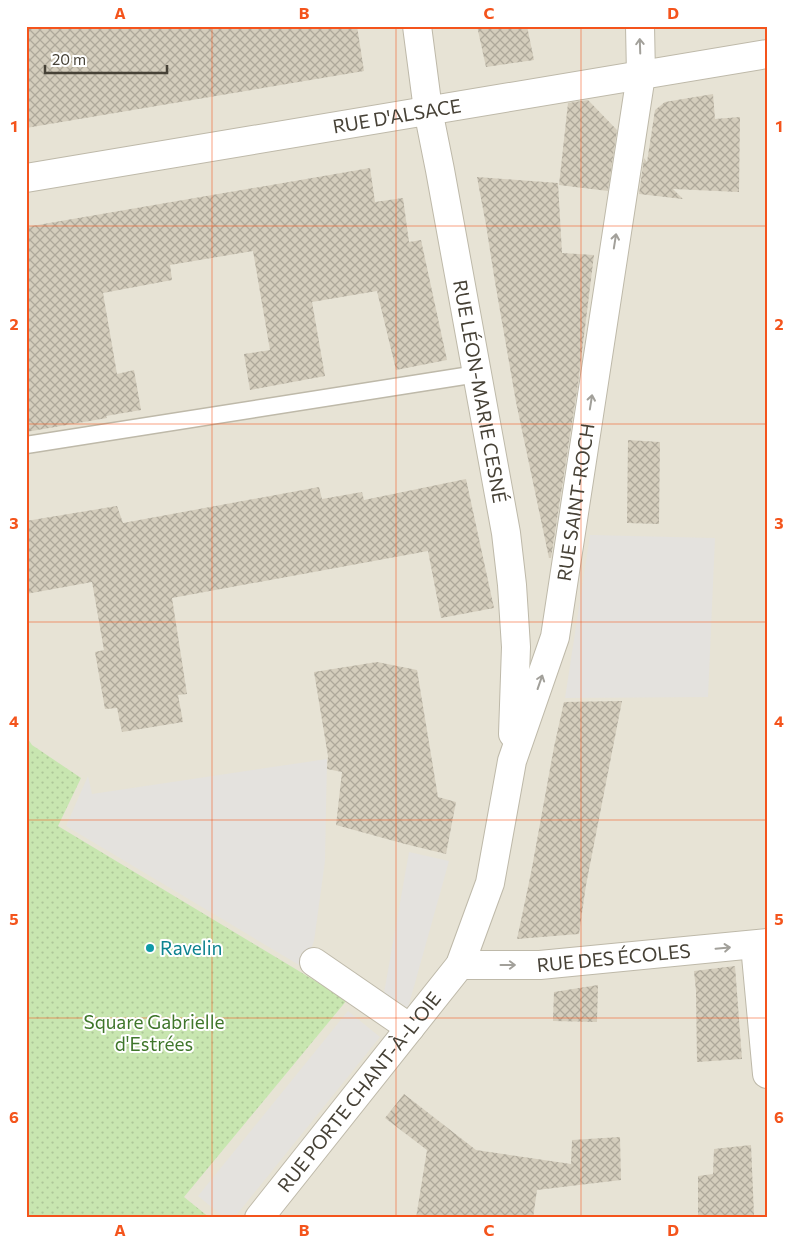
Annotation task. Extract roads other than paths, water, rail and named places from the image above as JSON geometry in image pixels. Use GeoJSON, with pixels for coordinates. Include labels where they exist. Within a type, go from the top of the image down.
{"type":"FeatureCollection","features":[{"type":"Feature","properties":{"kind":"street","name":"RUE LÉON-MARIE CESNÉ"},"geometry":{"type":"LineString","coordinates":[[417,26],[428,110],[506,533],[516,647],[512,761]]}},
{"type":"Feature","properties":{"kind":"street","name":"RUE SAINT-ROCH"},"geometry":{"type":"LineString","coordinates":[[460,965],[490,883],[512,761],[555,637],[641,75],[640,26]]}},
{"type":"Feature","properties":{"kind":"street","name":"RUE D'ALSACE"},"geometry":{"type":"LineString","coordinates":[[26,178],[767,54]]}},
{"type":"Feature","properties":{"kind":"street","name":"RUE DES ÉCOLES"},"geometry":{"type":"LineString","coordinates":[[460,965],[540,965],[761,944]]}},
{"type":"Feature","properties":{"kind":"street"},"geometry":{"type":"LineString","coordinates":[[761,944],[767,1074]]}},
{"type":"Feature","properties":{"kind":"street"},"geometry":{"type":"LineString","coordinates":[[314,962],[410,1028]]}},
{"type":"Feature","properties":{"kind":"street","name":"RUE PORTE CHANT-À-L'OIE"},"geometry":{"type":"LineString","coordinates":[[259,1218],[460,965]]}},
{"type":"Feature","properties":{"kind":"lane"},"geometry":{"type":"LineString","coordinates":[[26,446],[478,374]]}},
{"type":"Feature","properties":{"kind":"place","name":"Ravelin"},"geometry":{"type":"Point","coordinates":[150,948]}},
{"type":"Feature","properties":{"kind":"park label","name":"Square Gabrielle d'Estrées"},"geometry":{"type":"Point","coordinates":[154,1033]}}]}
